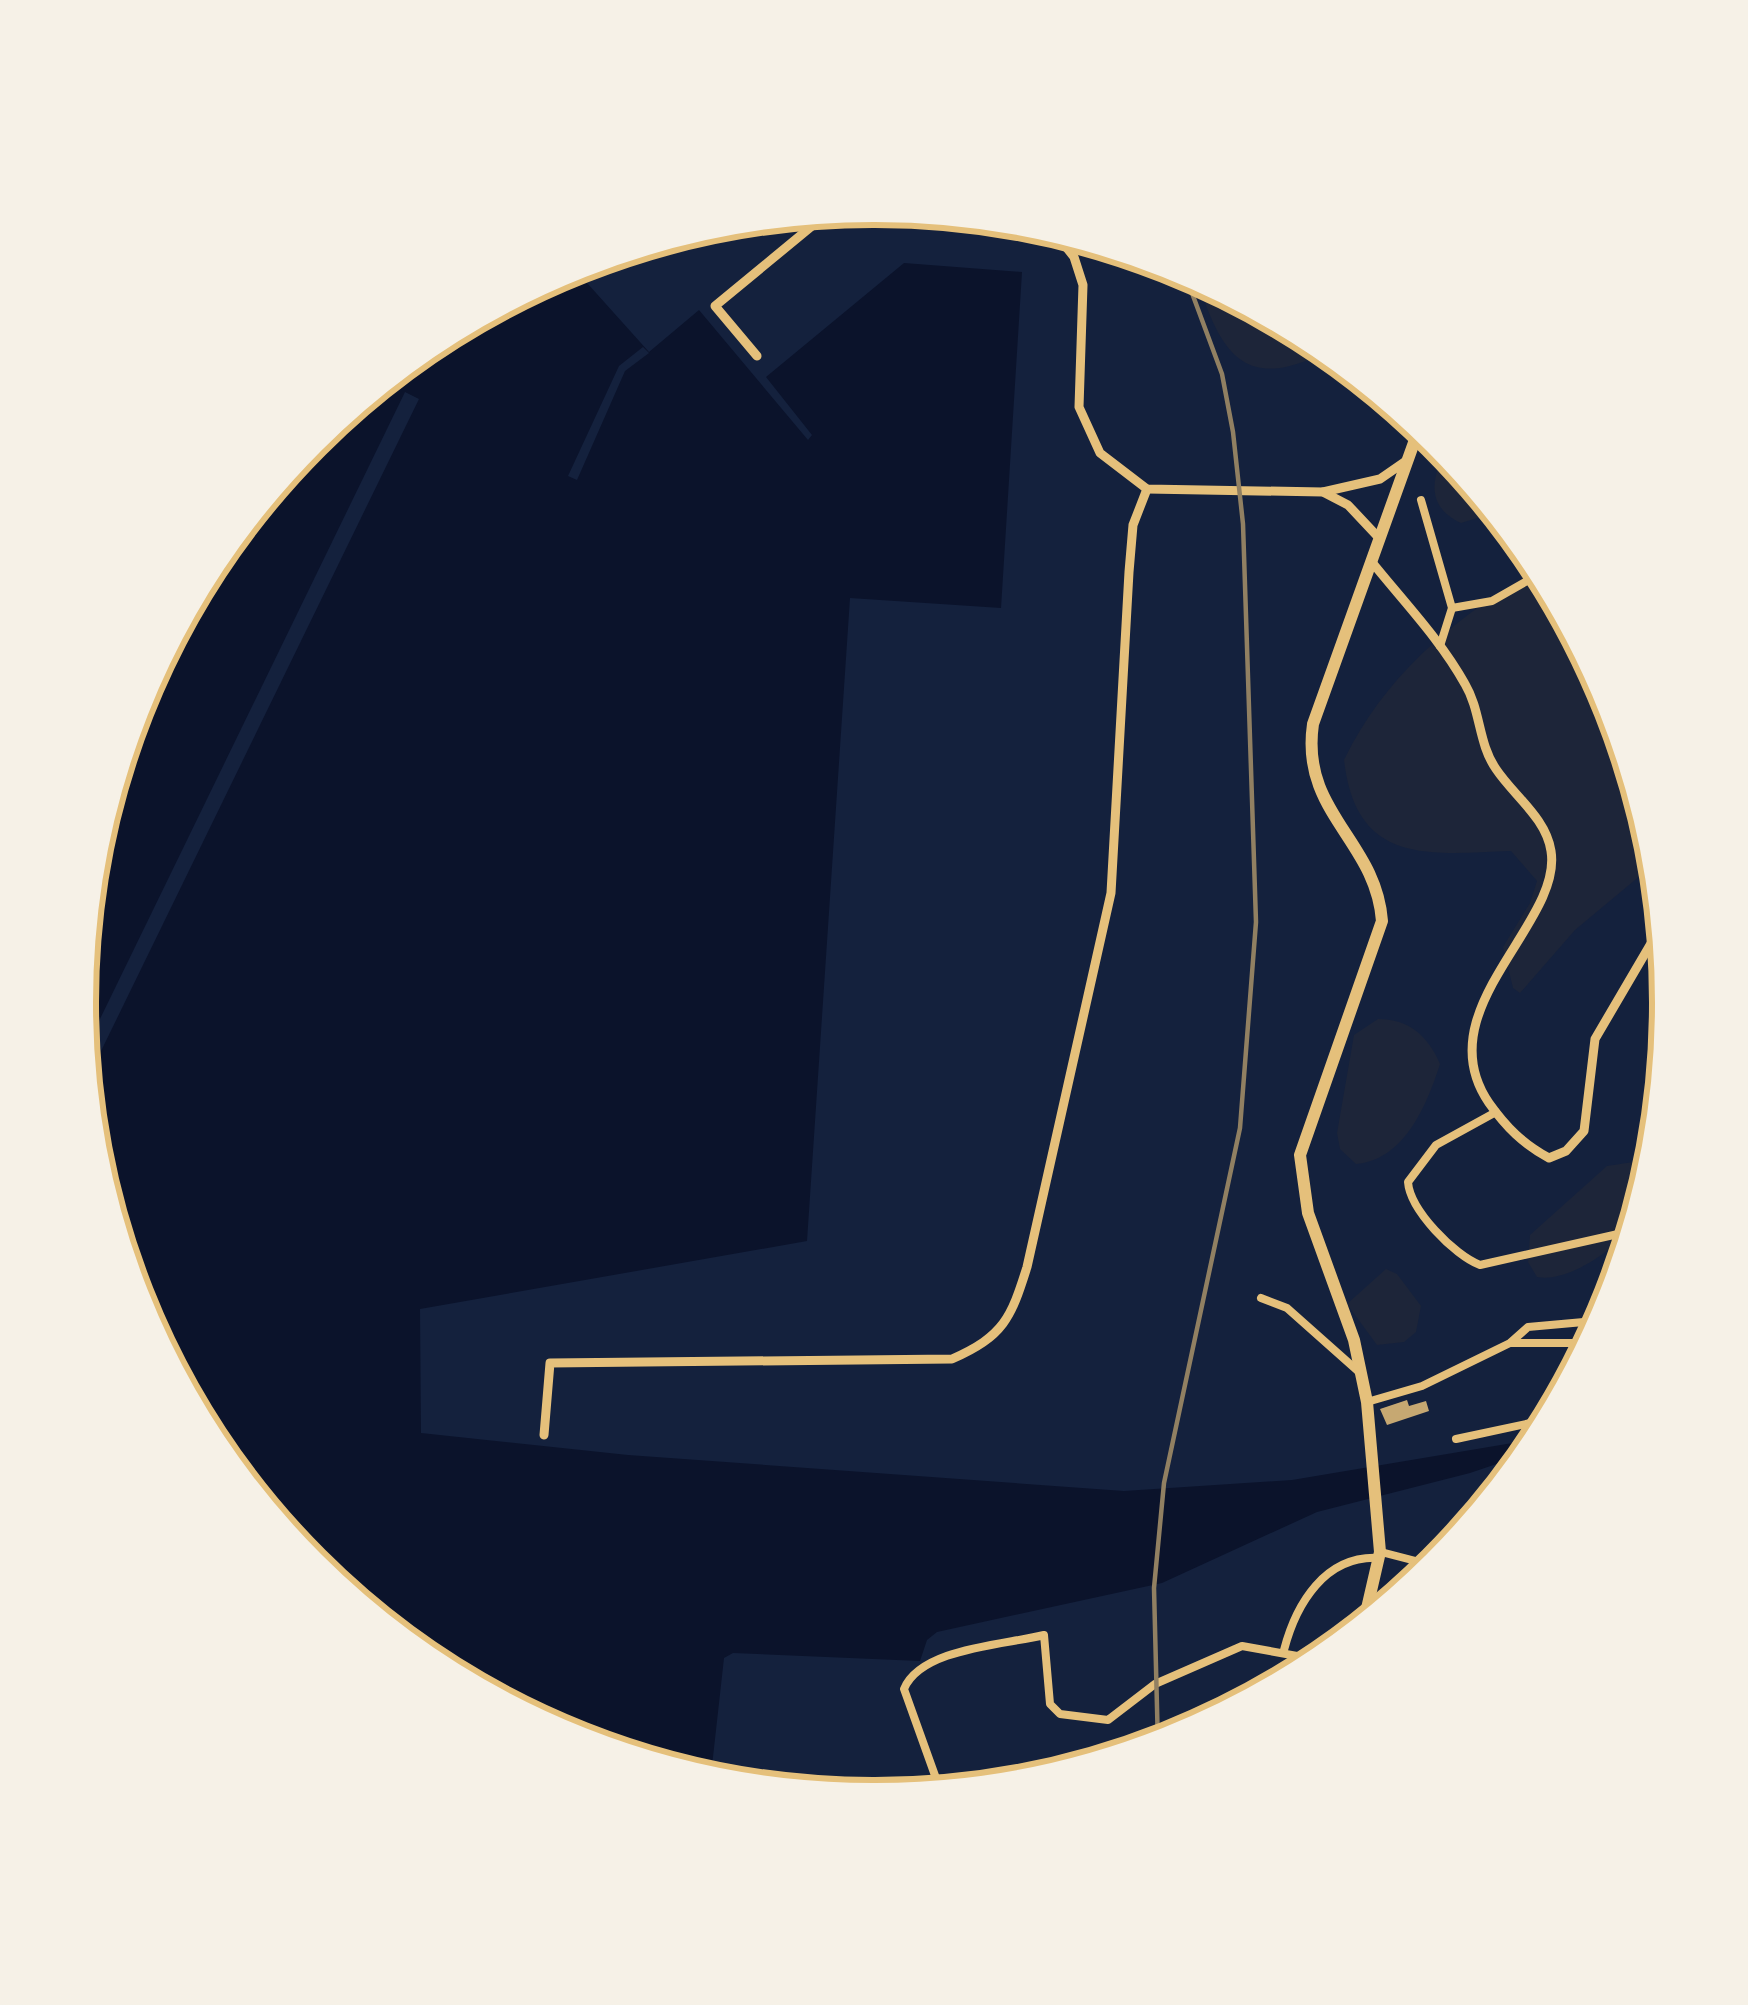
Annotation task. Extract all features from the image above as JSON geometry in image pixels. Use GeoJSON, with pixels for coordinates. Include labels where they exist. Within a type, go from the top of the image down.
{"type":"FeatureCollection","features":[{"type":"Feature","properties":{"kind":"highway"},"geometry":{"type":"LineString","coordinates":[[1368,1603],[1379,1555],[1380,1505],[1367,1402],[1308,1213],[1300,1156],[1382,921],[1380,893],[1369,866],[1323,805],[1309,752],[1313,724],[1414,443]]}},
{"type":"Feature","properties":{"kind":"street"},"geometry":{"type":"LineString","coordinates":[[757,356],[715,306],[810,227]]}},
{"type":"Feature","properties":{"kind":"street"},"geometry":{"type":"LineString","coordinates":[[1068,249],[1082,285],[1079,407],[1085,428],[1100,453],[1148,489],[1323,492],[1380,478],[1409,458]]}},
{"type":"Feature","properties":{"kind":"street"},"geometry":{"type":"LineString","coordinates":[[544,1435],[550,1363],[934,1360],[982,1346],[1010,1319],[1027,1268],[1112,893],[1133,525],[1148,489]]}},
{"type":"Feature","properties":{"kind":"street"},"geometry":{"type":"LineString","coordinates":[[1323,492],[1348,505],[1379,538]]}},
{"type":"Feature","properties":{"kind":"street"},"geometry":{"type":"LineString","coordinates":[[1421,500],[1452,608],[1440,646]]}},
{"type":"Feature","properties":{"kind":"street"},"geometry":{"type":"LineString","coordinates":[[1371,561],[1466,685],[1495,768],[1543,827],[1552,854],[1547,883],[1484,999],[1472,1039],[1479,1088],[1523,1144],[1549,1157],[1566,1151],[1584,1131],[1594,1039],[1649,946]]}},
{"type":"Feature","properties":{"kind":"street"},"geometry":{"type":"LineString","coordinates":[[1452,608],[1492,601],[1527,581]]}},
{"type":"Feature","properties":{"kind":"street"},"geometry":{"type":"LineString","coordinates":[[1496,1112],[1436,1145],[1408,1182],[1419,1209],[1468,1259],[1480,1265],[1616,1234]]}},
{"type":"Feature","properties":{"kind":"street"},"geometry":{"type":"LineString","coordinates":[[1261,1298],[1287,1308],[1361,1374]]}},
{"type":"Feature","properties":{"kind":"street"},"geometry":{"type":"LineString","coordinates":[[1367,1402],[1422,1386],[1510,1343],[1528,1327],[1583,1322]]}},
{"type":"Feature","properties":{"kind":"street"},"geometry":{"type":"LineString","coordinates":[[1510,1343],[1574,1342]]}},
{"type":"Feature","properties":{"kind":"street"},"geometry":{"type":"LineString","coordinates":[[1456,1439],[1528,1424]]}},
{"type":"Feature","properties":{"kind":"street"},"geometry":{"type":"LineString","coordinates":[[1284,1650],[1293,1615],[1306,1595],[1350,1559],[1379,1555],[1414,1562]]}},
{"type":"Feature","properties":{"kind":"street"},"geometry":{"type":"LineString","coordinates":[[936,1778],[904,1689],[909,1677],[928,1663],[1043,1635],[1050,1704],[1060,1714],[1108,1720],[1133,1696],[1214,1655],[1243,1646],[1298,1654]]}},
{"type":"Feature","properties":{"kind":"shaded area"},"geometry":{"type":"Polygon","coordinates":[[[904,263],[1022,272],[1001,608],[850,598],[807,1241],[420,1309],[421,1433],[628,1455],[1124,1491],[1292,1480],[1515,1443],[1501,1463],[1317,1512],[1162,1583],[937,1632],[927,1640],[920,1661],[733,1653],[724,1658],[712,1764],[576,1721],[442,1649],[400,1620],[324,1553],[227,1435],[155,1300],[137,1253],[111,1154],[99,1058],[102,912],[137,752],[200,613],[289,490],[400,385],[485,329],[585,281],[649,352],[699,310],[808,440],[812,435],[766,377],[904,263]]]}},
{"type":"Feature","properties":{"kind":"shaded area"},"geometry":{"type":"Polygon","coordinates":[[[1204,299],[1310,359],[1289,366],[1248,364],[1233,353],[1204,299]]]}},
{"type":"Feature","properties":{"kind":"shaded area"},"geometry":{"type":"Polygon","coordinates":[[[1438,470],[1481,517],[1461,523],[1442,509],[1435,490],[1438,470]]]}},
{"type":"Feature","properties":{"kind":"shaded area"},"geometry":{"type":"Polygon","coordinates":[[[1525,577],[1548,614],[1611,752],[1641,875],[1575,930],[1520,993],[1513,988],[1503,947],[1530,903],[1537,881],[1511,851],[1425,851],[1380,836],[1351,794],[1344,760],[1361,728],[1404,672],[1482,604],[1525,577]]]}},
{"type":"Feature","properties":{"kind":"shaded area"},"geometry":{"type":"Polygon","coordinates":[[[1378,1019],[1416,1031],[1440,1064],[1411,1128],[1388,1152],[1356,1164],[1340,1149],[1337,1133],[1354,1035],[1378,1019]]]}},
{"type":"Feature","properties":{"kind":"shaded area"},"geometry":{"type":"Polygon","coordinates":[[[1635,1162],[1613,1245],[1563,1275],[1537,1277],[1528,1262],[1530,1235],[1607,1166],[1635,1162]]]}},
{"type":"Feature","properties":{"kind":"shaded area"},"geometry":{"type":"Polygon","coordinates":[[[1386,1269],[1397,1274],[1421,1306],[1416,1332],[1404,1342],[1377,1345],[1347,1304],[1386,1269]]]}},
{"type":"Feature","properties":{"kind":"pier"},"geometry":{"type":"Polygon","coordinates":[[[643,347],[649,353],[625,371],[577,480],[568,476],[619,366],[643,347]]]}},
{"type":"Feature","properties":{"kind":"pier"},"geometry":{"type":"Polygon","coordinates":[[[405,392],[419,399],[98,1057],[97,1025],[405,392]]]}},
{"type":"Feature","properties":{"kind":"building"},"geometry":{"type":"Polygon","coordinates":[[[1407,1400],[1409,1406],[1426,1401],[1429,1411],[1387,1425],[1380,1409],[1407,1400]]]}},
{"type":"Feature","properties":{"kind":"railway"},"geometry":{"type":"LineString","coordinates":[[1157,1726],[1154,1588],[1164,1483],[1240,1128],[1256,922],[1243,524],[1222,374],[1192,293]]}}]}
